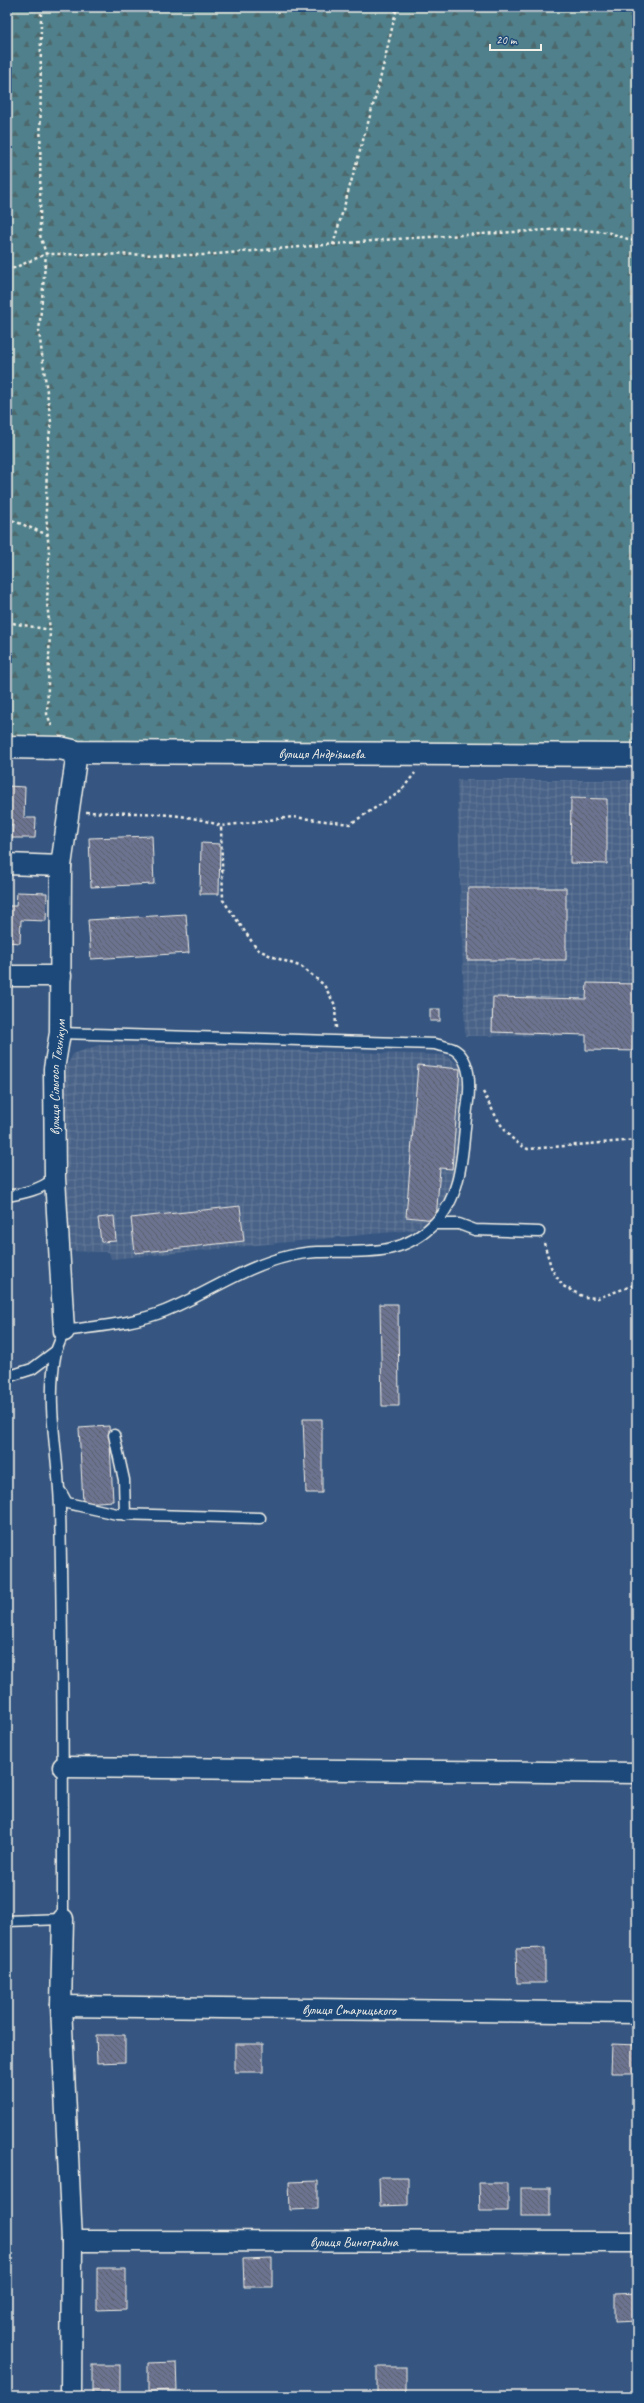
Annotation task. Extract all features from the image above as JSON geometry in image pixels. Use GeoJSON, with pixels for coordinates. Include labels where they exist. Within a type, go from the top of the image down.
{"type":"FeatureCollection","features":[{"type":"Feature","properties":{"kind":"street","name":"вулиця Андріяшева"},"geometry":{"type":"LineString","coordinates":[[7,748],[68,750],[637,756]]}},
{"type":"Feature","properties":{"kind":"street","name":"вулиця Сільгосп Технікум"},"geometry":{"type":"LineString","coordinates":[[64,1331],[55,1178],[54,1069],[60,1033],[61,866],[68,812],[68,750]]}},
{"type":"Feature","properties":{"kind":"street"},"geometry":{"type":"LineString","coordinates":[[7,864],[61,866]]}},
{"type":"Feature","properties":{"kind":"street"},"geometry":{"type":"LineString","coordinates":[[7,976],[61,976]]}},
{"type":"Feature","properties":{"kind":"street"},"geometry":{"type":"LineString","coordinates":[[63,1767],[637,1773]]}},
{"type":"Feature","properties":{"kind":"street"},"geometry":{"type":"LineString","coordinates":[[63,1919],[62,2006],[72,2241],[71,2396]]}},
{"type":"Feature","properties":{"kind":"street","name":"вулиця Старицького"},"geometry":{"type":"LineString","coordinates":[[62,2006],[637,2013]]}},
{"type":"Feature","properties":{"kind":"street","name":"вулиця Виноградна"},"geometry":{"type":"LineString","coordinates":[[72,2241],[637,2242]]}},
{"type":"Feature","properties":{"kind":"lane"},"geometry":{"type":"LineString","coordinates":[[7,1921],[63,1919],[63,1767],[59,1488],[51,1416],[51,1376],[56,1351],[64,1331],[128,1322],[164,1312],[261,1263],[290,1255],[320,1251],[372,1253],[405,1245],[434,1224],[449,1205],[457,1185],[470,1092],[467,1066],[455,1050],[435,1044],[60,1033]]}},
{"type":"Feature","properties":{"kind":"lane"},"geometry":{"type":"LineString","coordinates":[[7,1196],[34,1191],[45,1186],[55,1178]]}},
{"type":"Feature","properties":{"kind":"lane"},"geometry":{"type":"LineString","coordinates":[[434,1224],[460,1224],[475,1230],[539,1232]]}},
{"type":"Feature","properties":{"kind":"lane"},"geometry":{"type":"LineString","coordinates":[[7,1377],[32,1369],[56,1351]]}},
{"type":"Feature","properties":{"kind":"lane"},"geometry":{"type":"LineString","coordinates":[[114,1436],[124,1480],[126,1515]]}},
{"type":"Feature","properties":{"kind":"lane"},"geometry":{"type":"LineString","coordinates":[[59,1488],[67,1502],[87,1508],[126,1515],[260,1518]]}},
{"type":"Feature","properties":{"kind":"path"},"geometry":{"type":"LineString","coordinates":[[41,7],[40,235],[46,254],[39,332],[51,422],[47,454],[47,603],[50,630],[47,714],[68,750]]}},
{"type":"Feature","properties":{"kind":"path"},"geometry":{"type":"LineString","coordinates":[[333,245],[378,88],[397,7]]}},
{"type":"Feature","properties":{"kind":"path"},"geometry":{"type":"LineString","coordinates":[[7,271],[46,254],[205,255],[565,229],[607,232],[637,242]]}},
{"type":"Feature","properties":{"kind":"path"},"geometry":{"type":"LineString","coordinates":[[7,518],[48,535]]}},
{"type":"Feature","properties":{"kind":"path"},"geometry":{"type":"LineString","coordinates":[[7,622],[50,630]]}},
{"type":"Feature","properties":{"kind":"path"},"geometry":{"type":"LineString","coordinates":[[68,812],[172,816],[205,820],[220,826],[293,817],[350,824],[400,792],[430,754]]}},
{"type":"Feature","properties":{"kind":"path"},"geometry":{"type":"LineString","coordinates":[[220,826],[223,900],[257,949],[271,956],[302,967],[324,985],[335,1006],[336,1028],[347,1041]]}},
{"type":"Feature","properties":{"kind":"path"},"geometry":{"type":"LineString","coordinates":[[482,1090],[501,1126],[517,1144],[528,1149],[637,1140]]}},
{"type":"Feature","properties":{"kind":"path"},"geometry":{"type":"LineString","coordinates":[[539,1232],[552,1270],[563,1286],[584,1297],[598,1298],[637,1284]]}},
{"type":"Feature","properties":{"kind":"shaded area"},"geometry":{"type":"Polygon","coordinates":[[[457,780],[637,780],[637,1051],[586,1050],[586,1035],[465,1036],[457,780]]]}},
{"type":"Feature","properties":{"kind":"shaded area"},"geometry":{"type":"Polygon","coordinates":[[[99,1045],[445,1055],[464,1068],[457,1168],[440,1214],[414,1230],[111,1259],[109,1252],[70,1251],[63,1073],[73,1054],[99,1045]]]}},
{"type":"Feature","properties":{"kind":"green space"},"geometry":{"type":"Polygon","coordinates":[[[7,7],[637,7],[637,755],[7,750],[7,7]]]}},
{"type":"Feature","properties":{"kind":"building"},"geometry":{"type":"Polygon","coordinates":[[[7,786],[25,787],[24,818],[36,818],[35,838],[12,838],[13,825],[7,825],[7,786]]]}},
{"type":"Feature","properties":{"kind":"building"},"geometry":{"type":"Polygon","coordinates":[[[571,798],[607,799],[607,864],[570,863],[571,798]]]}},
{"type":"Feature","properties":{"kind":"building"},"geometry":{"type":"Polygon","coordinates":[[[152,836],[154,884],[91,887],[89,838],[152,836]]]}},
{"type":"Feature","properties":{"kind":"building"},"geometry":{"type":"Polygon","coordinates":[[[201,843],[220,844],[219,894],[200,894],[201,843]]]}},
{"type":"Feature","properties":{"kind":"building"},"geometry":{"type":"Polygon","coordinates":[[[468,888],[566,888],[566,960],[467,960],[468,888]]]}},
{"type":"Feature","properties":{"kind":"building"},"geometry":{"type":"Polygon","coordinates":[[[17,892],[47,893],[46,921],[21,920],[20,943],[7,942],[7,906],[16,906],[17,892]]]}},
{"type":"Feature","properties":{"kind":"building"},"geometry":{"type":"Polygon","coordinates":[[[186,914],[189,953],[91,959],[88,920],[186,914]]]}},
{"type":"Feature","properties":{"kind":"building"},"geometry":{"type":"Polygon","coordinates":[[[587,983],[637,984],[637,1051],[586,1050],[586,1035],[492,1032],[493,997],[586,999],[587,983]]]}},
{"type":"Feature","properties":{"kind":"building"},"geometry":{"type":"Polygon","coordinates":[[[430,1009],[440,1009],[440,1021],[430,1021],[430,1009]]]}},
{"type":"Feature","properties":{"kind":"building"},"geometry":{"type":"Polygon","coordinates":[[[418,1065],[460,1069],[452,1169],[440,1168],[436,1220],[406,1217],[418,1065]]]}},
{"type":"Feature","properties":{"kind":"building"},"geometry":{"type":"Polygon","coordinates":[[[240,1206],[244,1241],[135,1253],[131,1218],[240,1206]]]}},
{"type":"Feature","properties":{"kind":"building"},"geometry":{"type":"Polygon","coordinates":[[[114,1216],[116,1241],[101,1242],[98,1218],[114,1216]]]}},
{"type":"Feature","properties":{"kind":"building"},"geometry":{"type":"Polygon","coordinates":[[[380,1304],[398,1304],[399,1406],[382,1406],[380,1304]]]}},
{"type":"Feature","properties":{"kind":"building"},"geometry":{"type":"Polygon","coordinates":[[[303,1419],[322,1419],[322,1493],[306,1493],[303,1419]]]}},
{"type":"Feature","properties":{"kind":"building"},"geometry":{"type":"Polygon","coordinates":[[[109,1426],[113,1501],[83,1503],[79,1428],[109,1426]]]}},
{"type":"Feature","properties":{"kind":"building"},"geometry":{"type":"Polygon","coordinates":[[[545,1948],[545,1983],[517,1983],[516,1949],[545,1948]]]}},
{"type":"Feature","properties":{"kind":"building"},"geometry":{"type":"Polygon","coordinates":[[[96,2035],[125,2035],[125,2062],[97,2063],[96,2035]]]}},
{"type":"Feature","properties":{"kind":"building"},"geometry":{"type":"Polygon","coordinates":[[[235,2044],[263,2044],[263,2072],[235,2072],[235,2044]]]}},
{"type":"Feature","properties":{"kind":"building"},"geometry":{"type":"Polygon","coordinates":[[[612,2044],[637,2045],[637,2073],[611,2073],[612,2044]]]}},
{"type":"Feature","properties":{"kind":"building"},"geometry":{"type":"Polygon","coordinates":[[[379,2177],[408,2177],[408,2205],[380,2206],[379,2177]]]}},
{"type":"Feature","properties":{"kind":"building"},"geometry":{"type":"Polygon","coordinates":[[[318,2181],[318,2209],[290,2210],[289,2182],[318,2181]]]}},
{"type":"Feature","properties":{"kind":"building"},"geometry":{"type":"Polygon","coordinates":[[[479,2183],[508,2183],[508,2211],[480,2211],[479,2183]]]}},
{"type":"Feature","properties":{"kind":"building"},"geometry":{"type":"Polygon","coordinates":[[[521,2188],[550,2188],[550,2216],[521,2216],[521,2188]]]}},
{"type":"Feature","properties":{"kind":"building"},"geometry":{"type":"Polygon","coordinates":[[[272,2258],[272,2287],[244,2287],[243,2259],[272,2258]]]}},
{"type":"Feature","properties":{"kind":"building"},"geometry":{"type":"Polygon","coordinates":[[[97,2268],[126,2268],[126,2309],[97,2310],[97,2268]]]}},
{"type":"Feature","properties":{"kind":"building"},"geometry":{"type":"Polygon","coordinates":[[[637,2293],[637,2321],[615,2322],[615,2294],[637,2293]]]}},
{"type":"Feature","properties":{"kind":"building"},"geometry":{"type":"Polygon","coordinates":[[[176,2362],[177,2390],[148,2391],[148,2363],[176,2362]]]}},
{"type":"Feature","properties":{"kind":"building"},"geometry":{"type":"Polygon","coordinates":[[[92,2365],[120,2365],[120,2393],[92,2393],[92,2365]]]}},
{"type":"Feature","properties":{"kind":"building"},"geometry":{"type":"Polygon","coordinates":[[[377,2367],[406,2367],[406,2395],[377,2395],[377,2367]]]}}]}
